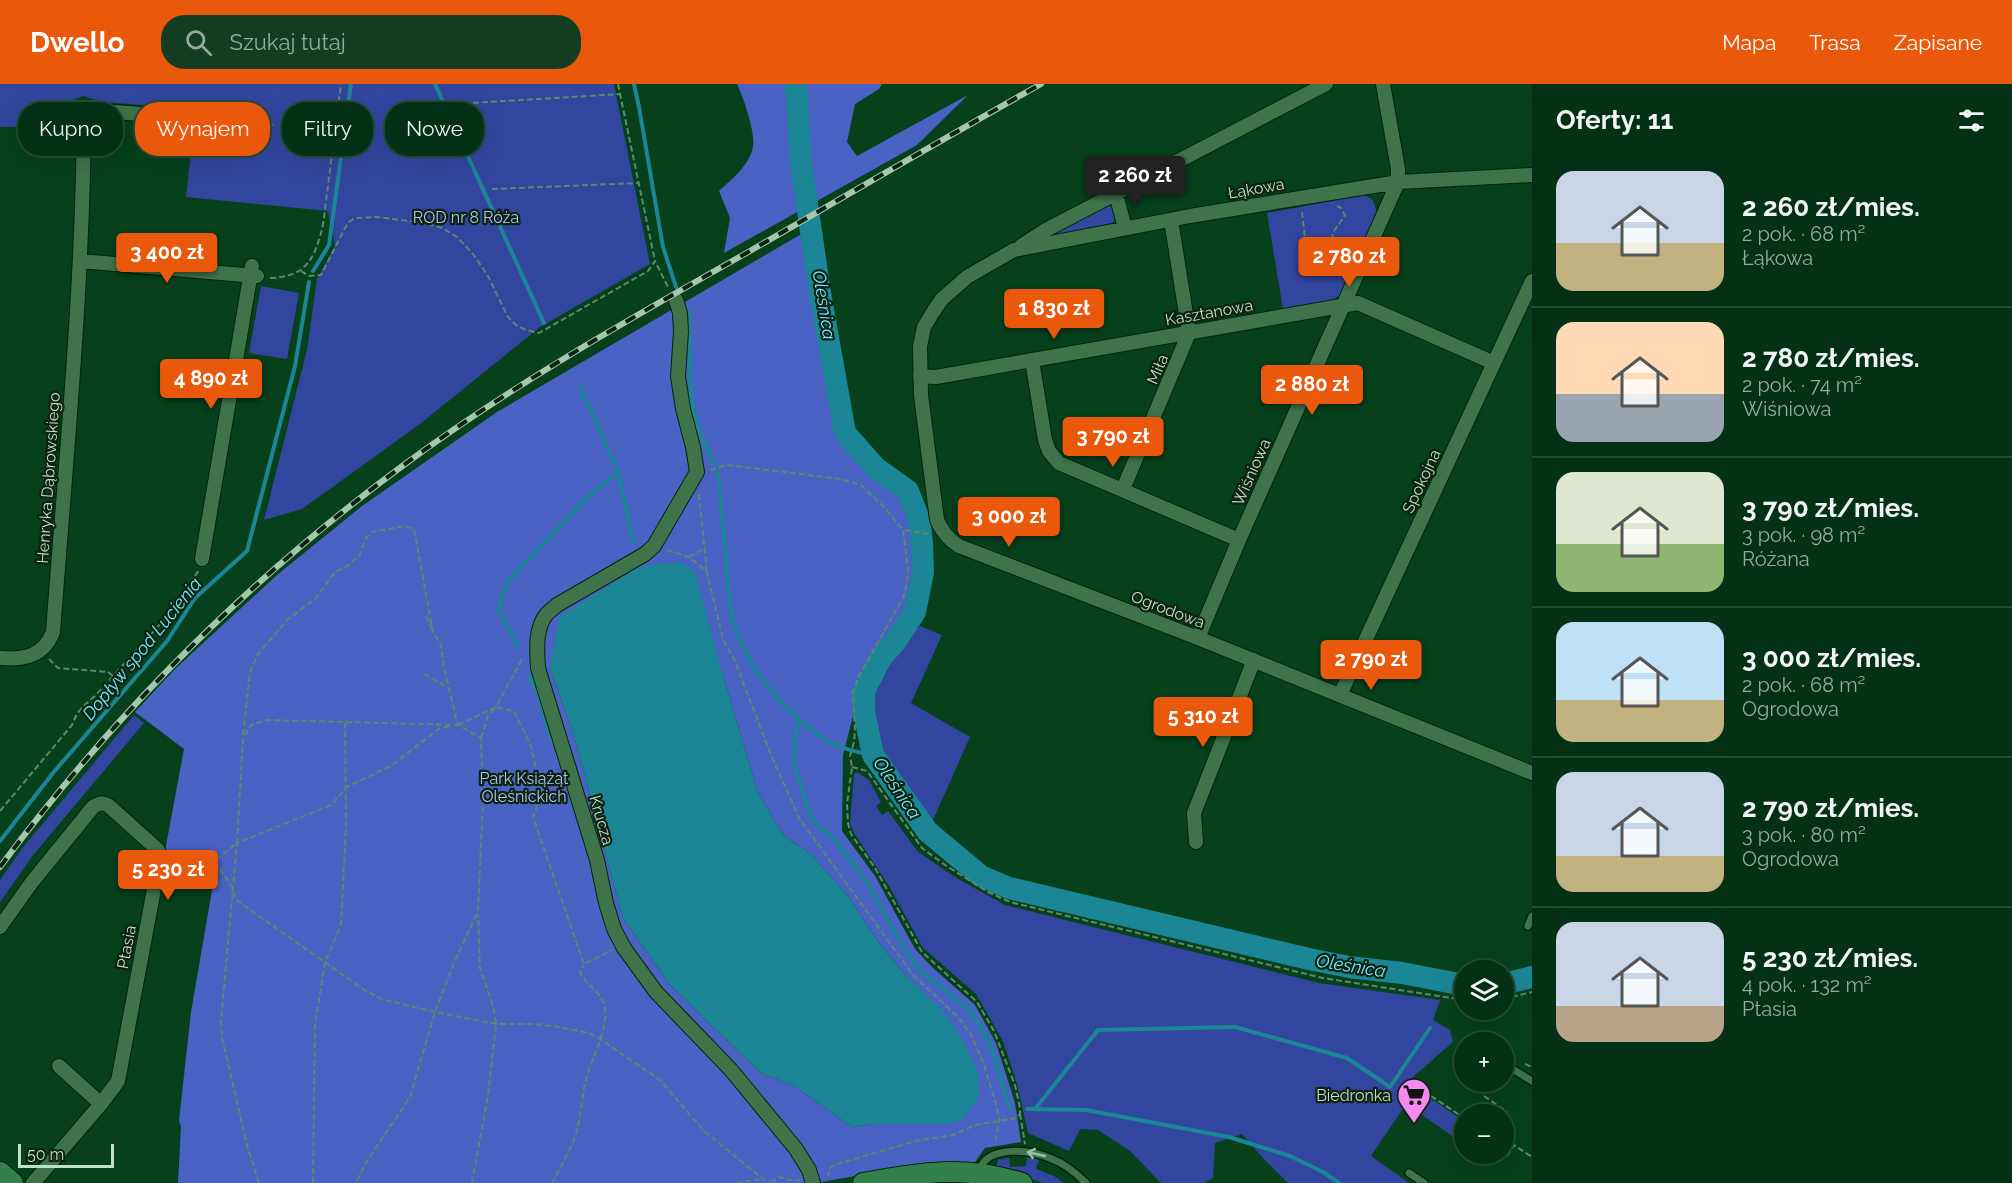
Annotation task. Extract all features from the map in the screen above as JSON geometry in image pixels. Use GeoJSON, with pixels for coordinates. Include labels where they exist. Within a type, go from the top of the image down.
{"type":"FeatureCollection","features":[{"type":"Feature","properties":{"kind":"street"},"geometry":{"type":"LineString","coordinates":[[1014,250],[1044,231],[1326,84]]}},
{"type":"Feature","properties":{"kind":"street","name":"Wiśniowa"},"geometry":{"type":"LineString","coordinates":[[1198,638],[1239,540],[1398,182],[1398,170],[1383,84]]}},
{"type":"Feature","properties":{"kind":"street","name":"Henryka Dąbrowskiego"},"geometry":{"type":"LineString","coordinates":[[41,650],[46,646],[53,632],[80,261],[84,186],[84,114],[89,110],[135,114]]}},
{"type":"Feature","properties":{"kind":"street","name":"Łąkowa"},"geometry":{"type":"LineString","coordinates":[[920,376],[920,346],[924,327],[942,298],[967,277],[1014,250],[1170,220],[1398,182],[1532,175]]}},
{"type":"Feature","properties":{"kind":"street"},"geometry":{"type":"LineString","coordinates":[[1116,194],[1125,228]]}},
{"type":"Feature","properties":{"kind":"street"},"geometry":{"type":"LineString","coordinates":[[1170,220],[1189,333]]}},
{"type":"Feature","properties":{"kind":"street"},"geometry":{"type":"LineString","coordinates":[[80,261],[253,272],[202,559]]}},
{"type":"Feature","properties":{"kind":"street","name":"Spokojna"},"geometry":{"type":"LineString","coordinates":[[1340,695],[1532,281]]}},
{"type":"Feature","properties":{"kind":"street"},"geometry":{"type":"LineString","coordinates":[[673,296],[681,332],[678,376],[682,408],[695,455],[697,472]]}},
{"type":"Feature","properties":{"kind":"street","name":"Kasztanowa"},"geometry":{"type":"LineString","coordinates":[[920,376],[936,377],[1358,303],[1494,363]]}},
{"type":"Feature","properties":{"kind":"street","name":"Miła"},"geometry":{"type":"LineString","coordinates":[[1123,489],[1189,333]]}},
{"type":"Feature","properties":{"kind":"street"},"geometry":{"type":"LineString","coordinates":[[1032,360],[1045,440],[1049,451],[1059,463],[1239,540]]}},
{"type":"Feature","properties":{"kind":"street","name":"Ogrodowa"},"geometry":{"type":"LineString","coordinates":[[920,376],[937,520],[941,530],[959,546],[1254,660],[1532,773]]}},
{"type":"Feature","properties":{"kind":"street","name":"Krucza"},"geometry":{"type":"LineString","coordinates":[[697,472],[654,546],[645,554],[557,605],[546,615],[537,647],[538,668],[597,860],[606,903],[614,929],[624,948],[656,992],[731,1070],[782,1131],[796,1149],[813,1181]]}},
{"type":"Feature","properties":{"kind":"street"},"geometry":{"type":"LineString","coordinates":[[0,658],[24,658],[41,650]]}},
{"type":"Feature","properties":{"kind":"street"},"geometry":{"type":"LineString","coordinates":[[1196,842],[1194,813],[1254,660]]}},
{"type":"Feature","properties":{"kind":"street"},"geometry":{"type":"LineString","coordinates":[[0,927],[32,882],[93,807],[99,804],[105,803],[156,846],[160,857]]}},
{"type":"Feature","properties":{"kind":"street","name":"Ptasia"},"geometry":{"type":"LineString","coordinates":[[33,1183],[118,1081],[160,857]]}},
{"type":"Feature","properties":{"kind":"street"},"geometry":{"type":"LineString","coordinates":[[59,1066],[101,1104]]}},
{"type":"Feature","properties":{"kind":"street"},"geometry":{"type":"LineString","coordinates":[[863,1183],[937,1171],[979,1172],[1022,1183]]}},
{"type":"Feature","properties":{"kind":"lane"},"geometry":{"type":"LineString","coordinates":[[1527,926],[1532,916]]}},
{"type":"Feature","properties":{"kind":"lane"},"geometry":{"type":"LineString","coordinates":[[1514,1070],[1532,1081]]}},
{"type":"Feature","properties":{"kind":"lane"},"geometry":{"type":"LineString","coordinates":[[979,1172],[986,1160],[993,1156],[1024,1152],[1050,1158],[1074,1171],[1086,1183]]}},
{"type":"Feature","properties":{"kind":"lane"},"geometry":{"type":"LineString","coordinates":[[1409,1173],[1424,1183]]}},
{"type":"Feature","properties":{"kind":"path"},"geometry":{"type":"LineString","coordinates":[[253,272],[272,278],[287,277],[301,271],[311,260],[318,247],[323,225],[341,84]]}},
{"type":"Feature","properties":{"kind":"path"},"geometry":{"type":"LineString","coordinates":[[618,84],[655,261],[673,296]]}},
{"type":"Feature","properties":{"kind":"path"},"geometry":{"type":"LineString","coordinates":[[484,102],[621,94]]}},
{"type":"Feature","properties":{"kind":"path"},"geometry":{"type":"LineString","coordinates":[[270,124],[276,125]]}},
{"type":"Feature","properties":{"kind":"path"},"geometry":{"type":"LineString","coordinates":[[492,189],[639,183]]}},
{"type":"Feature","properties":{"kind":"path"},"geometry":{"type":"LineString","coordinates":[[1301,204],[1305,239]]}},
{"type":"Feature","properties":{"kind":"path"},"geometry":{"type":"LineString","coordinates":[[1329,206],[1339,206],[1345,215],[1331,240]]}},
{"type":"Feature","properties":{"kind":"path"},"geometry":{"type":"LineString","coordinates":[[301,271],[309,276],[321,275],[349,222],[362,216],[425,223],[442,228],[457,237],[473,254],[488,276],[508,317],[516,325],[539,333],[648,271],[655,261]]}},
{"type":"Feature","properties":{"kind":"path"},"geometry":{"type":"LineString","coordinates":[[993,1156],[999,1120],[983,1062],[971,1035],[959,1018],[913,975],[800,818],[771,755],[735,661],[723,639],[707,572],[697,472],[712,470],[721,465],[841,479],[861,485],[884,507],[903,530],[907,582],[904,596],[858,678],[853,693],[854,742],[850,756],[852,767],[847,804],[848,823],[851,834],[874,868],[922,952],[977,1002],[994,1031],[1015,1085],[1025,1139],[1024,1152]]}},
{"type":"Feature","properties":{"kind":"path"},"geometry":{"type":"LineString","coordinates":[[259,1183],[248,1149],[222,1038],[221,1021],[250,673],[258,654],[287,621],[316,598],[335,573],[360,555],[366,538],[372,532],[404,526],[414,529],[434,632]]}},
{"type":"Feature","properties":{"kind":"path"},"geometry":{"type":"LineString","coordinates":[[903,530],[930,535]]}},
{"type":"Feature","properties":{"kind":"path"},"geometry":{"type":"LineString","coordinates":[[654,546],[689,557],[707,572]]}},
{"type":"Feature","properties":{"kind":"path"},"geometry":{"type":"LineString","coordinates":[[689,557],[705,548]]}},
{"type":"Feature","properties":{"kind":"path"},"geometry":{"type":"LineString","coordinates":[[0,811],[72,725],[82,707],[114,677],[172,610],[201,568],[202,559]]}},
{"type":"Feature","properties":{"kind":"path"},"geometry":{"type":"LineString","coordinates":[[426,616],[441,645],[444,668],[458,725]]}},
{"type":"Feature","properties":{"kind":"path"},"geometry":{"type":"LineString","coordinates":[[41,650],[58,668],[108,672],[114,677]]}},
{"type":"Feature","properties":{"kind":"path"},"geometry":{"type":"LineString","coordinates":[[472,1183],[488,1095],[496,1024],[493,1006],[480,968],[478,911],[483,801],[482,738],[488,716],[521,664],[524,653]]}},
{"type":"Feature","properties":{"kind":"path"},"geometry":{"type":"LineString","coordinates":[[424,674],[449,688]]}},
{"type":"Feature","properties":{"kind":"path"},"geometry":{"type":"LineString","coordinates":[[160,857],[215,861],[237,843],[331,805],[347,787],[391,766],[440,728],[458,725],[496,706],[513,711],[530,743],[542,793],[533,817],[584,964]]}},
{"type":"Feature","properties":{"kind":"path"},"geometry":{"type":"LineString","coordinates":[[243,739],[251,725],[267,720],[458,725],[482,738]]}},
{"type":"Feature","properties":{"kind":"path"},"geometry":{"type":"LineString","coordinates":[[313,1183],[315,1025],[325,962],[341,925],[347,787],[345,723]]}},
{"type":"Feature","properties":{"kind":"path"},"geometry":{"type":"LineString","coordinates":[[852,767],[867,771],[922,848],[988,892],[1010,902],[1313,976],[1454,998]]}},
{"type":"Feature","properties":{"kind":"path"},"geometry":{"type":"LineString","coordinates":[[215,861],[232,886],[236,900],[363,989],[381,999],[496,1024],[535,1024],[589,1033],[660,1080],[704,1131],[762,1179],[770,1183],[778,1177],[795,1181],[813,1181]]}},
{"type":"Feature","properties":{"kind":"path"},"geometry":{"type":"LineString","coordinates":[[356,1183],[365,1164],[410,1097],[435,1012],[478,911]]}},
{"type":"Feature","properties":{"kind":"path"},"geometry":{"type":"LineString","coordinates":[[552,1183],[574,1140],[586,1077],[600,1039],[605,1016],[604,1004],[596,992],[584,981],[580,972],[584,964],[613,950],[624,948]]}},
{"type":"Feature","properties":{"kind":"path"},"geometry":{"type":"LineString","coordinates":[[1514,996],[1532,992]]}},
{"type":"Feature","properties":{"kind":"path"},"geometry":{"type":"LineString","coordinates":[[1431,1096],[1454,1111]]}},
{"type":"Feature","properties":{"kind":"path"},"geometry":{"type":"LineString","coordinates":[[1484,1096],[1496,1104]]}},
{"type":"Feature","properties":{"kind":"path"},"geometry":{"type":"LineString","coordinates":[[828,1176],[829,1169],[834,1165],[916,1142],[953,1135],[975,1125],[1016,1118],[1020,1114]]}},
{"type":"Feature","properties":{"kind":"path"},"geometry":{"type":"LineString","coordinates":[[1514,1145],[1532,1157]]}},
{"type":"Feature","properties":{"kind":"path"},"geometry":{"type":"LineString","coordinates":[[736,1183],[762,1179]]}},
{"type":"Feature","properties":{"kind":"green space","name":"ROD nr 8 Róża"},"geometry":{"type":"Polygon","coordinates":[[[0,84],[614,84],[650,264],[540,327],[420,424],[302,509],[264,520],[307,350],[317,279],[335,246],[328,211],[186,197],[191,156],[270,156],[270,102],[135,102],[135,104],[104,102],[83,96],[72,102],[18,102],[18,127],[0,127],[0,84]]]}},
{"type":"Feature","properties":{"kind":"green space"},"geometry":{"type":"Polygon","coordinates":[[[737,84],[882,84],[879,89],[855,104],[847,142],[857,156],[968,95],[917,145],[724,253],[730,218],[719,191],[744,166],[753,147],[751,125],[737,84]]]}},
{"type":"Feature","properties":{"kind":"green space"},"geometry":{"type":"Polygon","coordinates":[[[1365,195],[1373,200],[1377,213],[1343,293],[1323,303],[1283,309],[1267,213],[1365,195]]]}},
{"type":"Feature","properties":{"kind":"green space"},"geometry":{"type":"Polygon","coordinates":[[[1109,204],[1114,214],[1114,221],[1110,225],[1047,237],[1046,235],[1109,204]]]}},
{"type":"Feature","properties":{"kind":"green space","name":"Park Książąt Oleśnickich"},"geometry":{"type":"Polygon","coordinates":[[[803,233],[840,438],[904,500],[917,550],[916,590],[905,615],[860,689],[843,755],[842,831],[875,876],[915,949],[975,1005],[996,1043],[1015,1103],[1021,1142],[985,1148],[975,1162],[903,1167],[817,1183],[178,1183],[181,1126],[179,1121],[191,1012],[216,867],[167,860],[165,851],[184,749],[135,712],[175,669],[277,575],[362,506],[497,412],[803,233]],[[550,669],[573,732],[623,918],[670,985],[761,1073],[793,1085],[852,1127],[901,1123],[907,977],[879,943],[847,895],[811,854],[784,836],[758,793],[723,676],[550,669]]]}},
{"type":"Feature","properties":{"kind":"green space"},"geometry":{"type":"Polygon","coordinates":[[[261,286],[299,293],[287,359],[249,353],[261,286]]]}},
{"type":"Feature","properties":{"kind":"green space"},"geometry":{"type":"Polygon","coordinates":[[[920,626],[942,635],[911,703],[970,737],[933,820],[888,762],[872,728],[870,711],[873,691],[884,669],[905,640],[920,626]]]}},
{"type":"Feature","properties":{"kind":"green space"},"geometry":{"type":"Polygon","coordinates":[[[134,715],[144,723],[34,854],[0,902],[0,880],[24,846],[134,715]]]}},
{"type":"Feature","properties":{"kind":"green space"},"geometry":{"type":"Polygon","coordinates":[[[857,772],[869,780],[881,802],[876,806],[882,815],[888,811],[918,852],[958,879],[1005,905],[1319,983],[1440,1000],[1433,1020],[1450,1030],[1453,1042],[1398,1090],[1426,1104],[1430,1098],[1454,1114],[1454,1137],[1406,1104],[1371,1156],[1409,1183],[1288,1183],[1242,1134],[1215,1143],[1213,1178],[1204,1183],[1161,1183],[1130,1151],[1098,1130],[1080,1129],[1069,1151],[1028,1133],[1017,1084],[1003,1041],[976,994],[923,948],[889,886],[854,833],[850,823],[854,774],[857,772]]]}},
{"type":"Feature","properties":{"kind":"green space"},"geometry":{"type":"Polygon","coordinates":[[[1027,1157],[1039,1160],[1036,1169],[1064,1183],[1043,1183],[996,1167],[998,1160],[1009,1158],[1010,1167],[1026,1166],[1027,1157]]]}},
{"type":"Feature","properties":{"kind":"shaded area"},"geometry":{"type":"Polygon","coordinates":[[[681,562],[695,571],[758,793],[784,836],[811,854],[847,895],[879,943],[907,977],[943,1011],[963,1040],[978,1072],[979,1097],[962,1120],[948,1124],[872,1124],[852,1127],[793,1085],[761,1073],[670,985],[623,918],[573,732],[550,669],[559,617],[637,568],[681,562]]]}},
{"type":"Feature","properties":{"kind":"waterway","name":"Dopływ spod Lucienia"},"geometry":{"type":"LineString","coordinates":[[313,271],[329,245],[351,84]]}},
{"type":"Feature","properties":{"kind":"waterway"},"geometry":{"type":"LineString","coordinates":[[435,84],[544,323]]}},
{"type":"Feature","properties":{"kind":"waterway"},"geometry":{"type":"LineString","coordinates":[[634,84],[663,247],[676,287]]}},
{"type":"Feature","properties":{"kind":"waterway","name":"Oleśnica"},"geometry":{"type":"LineString","coordinates":[[796,84],[801,163],[820,293],[845,433],[876,468],[908,491],[919,519],[923,572],[915,612],[896,641],[881,658],[864,691],[864,712],[873,755],[928,832],[981,876],[1009,888],[1309,959],[1454,983]]}},
{"type":"Feature","properties":{"kind":"waterway","name":"Dopływ spod Lucienia"},"geometry":{"type":"LineString","coordinates":[[0,841],[53,773],[167,641],[195,598],[247,551],[295,366],[309,282]]}},
{"type":"Feature","properties":{"kind":"waterway"},"geometry":{"type":"LineString","coordinates":[[689,313],[691,397],[696,423],[714,464]]}},
{"type":"Feature","properties":{"kind":"waterway"},"geometry":{"type":"LineString","coordinates":[[580,387],[618,471],[633,542]]}},
{"type":"Feature","properties":{"kind":"waterway"},"geometry":{"type":"LineString","coordinates":[[518,647],[499,610],[501,598],[510,579],[588,497],[618,471]]}},
{"type":"Feature","properties":{"kind":"waterway"},"geometry":{"type":"LineString","coordinates":[[718,472],[731,612],[751,663],[786,707],[823,739],[845,748],[873,755]]}},
{"type":"Feature","properties":{"kind":"waterway"},"geometry":{"type":"LineString","coordinates":[[529,676],[538,694],[551,740]]}},
{"type":"Feature","properties":{"kind":"waterway"},"geometry":{"type":"LineString","coordinates":[[798,720],[794,763],[808,810],[814,822],[834,839],[867,882],[913,961],[922,972],[967,1008],[980,1026],[992,1049],[1010,1110]]}},
{"type":"Feature","properties":{"kind":"waterway","name":"Oleśnica"},"geometry":{"type":"LineString","coordinates":[[1514,981],[1532,977]]}},
{"type":"Feature","properties":{"kind":"waterway"},"geometry":{"type":"LineString","coordinates":[[1035,1109],[1098,1030],[1235,1027],[1347,1058],[1390,1087],[1430,1028]]}},
{"type":"Feature","properties":{"kind":"waterway"},"geometry":{"type":"LineString","coordinates":[[1027,1109],[1086,1110],[1229,1137],[1290,1156],[1323,1172],[1339,1183]]}},
{"type":"Feature","properties":{"kind":"railway"},"geometry":{"type":"LineString","coordinates":[[0,867],[89,756],[186,652],[290,556],[344,510],[401,467],[484,409],[569,356],[1041,84]]}},
{"type":"Feature","properties":{"kind":"place","name":"Biedronka"},"geometry":{"type":"Point","coordinates":[1414,1124]}}]}
